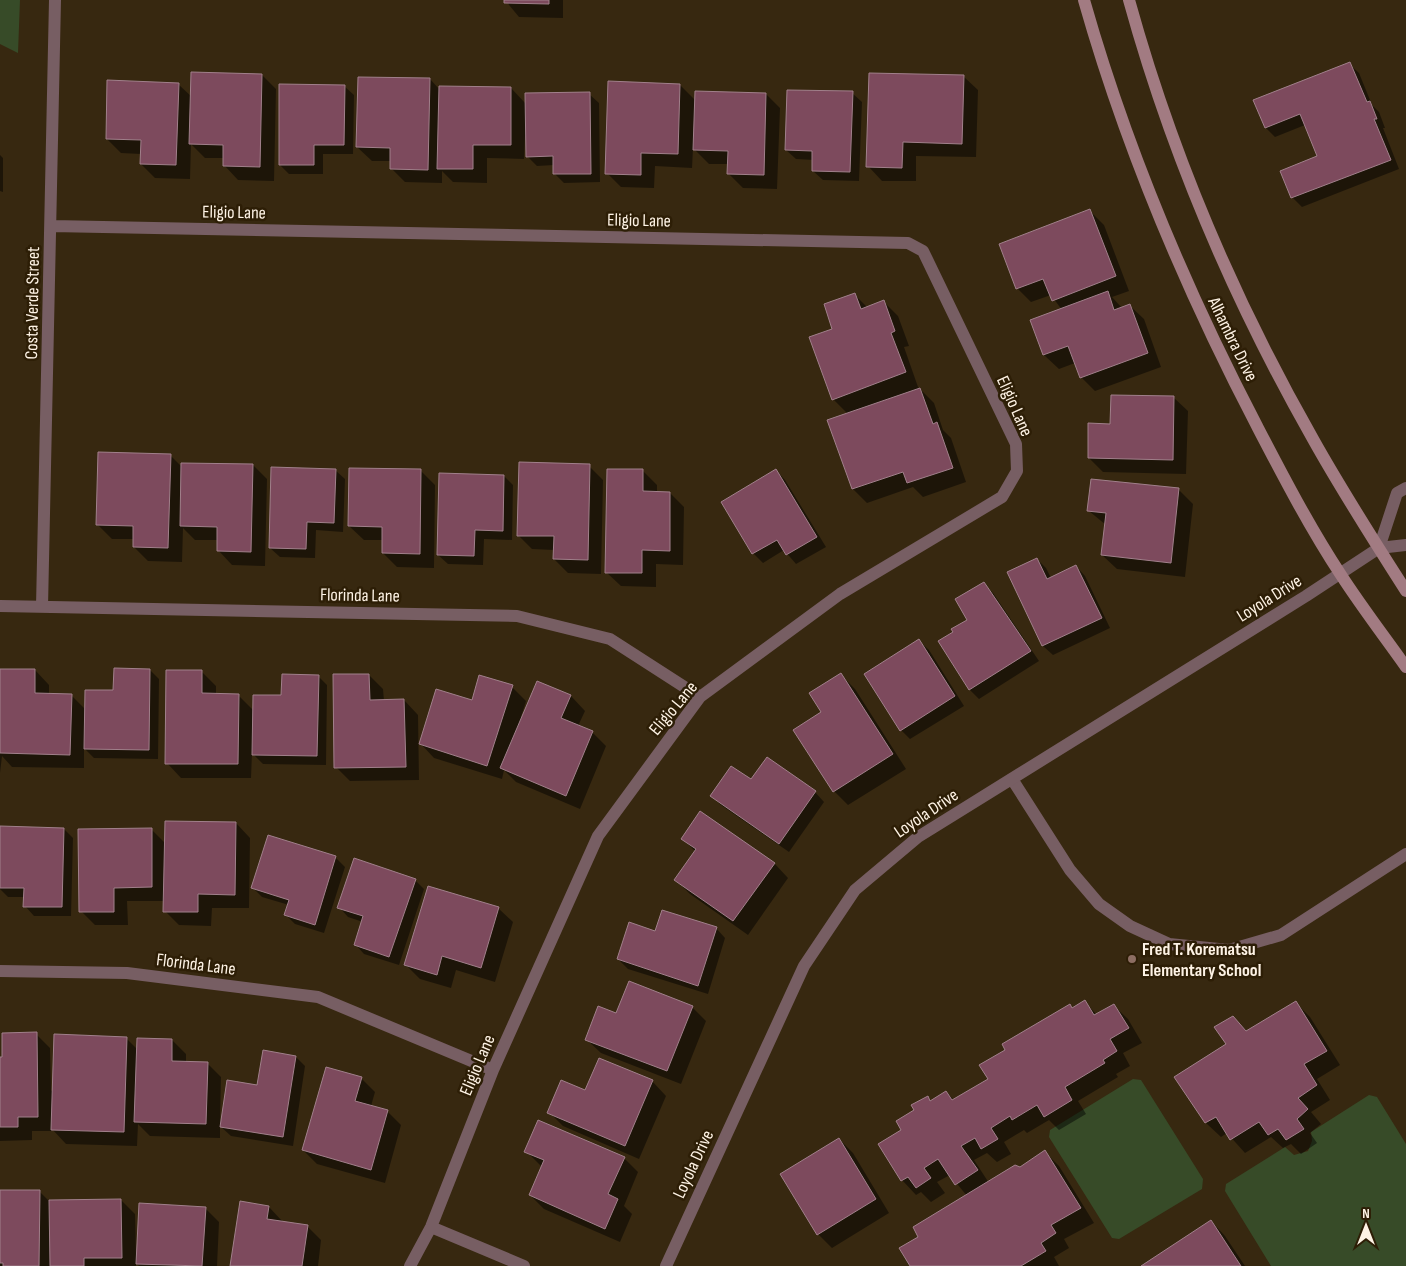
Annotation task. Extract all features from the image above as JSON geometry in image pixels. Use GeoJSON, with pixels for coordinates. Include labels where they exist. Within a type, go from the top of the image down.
{"type":"FeatureCollection","features":[{"type":"Feature","properties":{"kind":"main road","name":"Alhambra Drive"},"geometry":{"type":"LineString","coordinates":[[1084,0],[1098,50],[1136,160],[1184,278],[1225,366],[1276,462],[1340,574],[1406,667]]}},
{"type":"Feature","properties":{"kind":"main road","name":"Alhambra Drive"},"geometry":{"type":"LineString","coordinates":[[1129,0],[1140,41],[1177,148],[1224,261],[1267,354],[1313,440],[1406,591]]}},
{"type":"Feature","properties":{"kind":"street","name":"Costa Verde Street"},"geometry":{"type":"LineString","coordinates":[[42,606],[52,226],[55,0]]}},
{"type":"Feature","properties":{"kind":"street","name":"Eligio Lane"},"geometry":{"type":"LineString","coordinates":[[52,226],[908,243],[923,251],[1016,444],[1017,472],[1002,497],[840,594],[700,697],[598,836],[493,1070],[431,1227],[410,1266]]}},
{"type":"Feature","properties":{"kind":"street"},"geometry":{"type":"LineString","coordinates":[[1406,488],[1397,493],[1379,548],[1406,545]]}},
{"type":"Feature","properties":{"kind":"street","name":"Loyola Drive"},"geometry":{"type":"LineString","coordinates":[[666,1266],[804,966],[855,890],[918,837],[1379,548]]}},
{"type":"Feature","properties":{"kind":"street","name":"Florinda Lane"},"geometry":{"type":"LineString","coordinates":[[0,606],[517,616],[610,639],[700,697]]}},
{"type":"Feature","properties":{"kind":"street"},"geometry":{"type":"LineString","coordinates":[[1012,779],[1070,870],[1099,904],[1130,926],[1169,944],[1230,950],[1281,936],[1406,854]]}},
{"type":"Feature","properties":{"kind":"street","name":"Florinda Lane"},"geometry":{"type":"LineString","coordinates":[[0,971],[127,972],[318,997],[493,1070]]}},
{"type":"Feature","properties":{"kind":"street"},"geometry":{"type":"LineString","coordinates":[[431,1227],[524,1266]]}},
{"type":"Feature","properties":{"kind":"green space"},"geometry":{"type":"Polygon","coordinates":[[[0,0],[20,0],[18,53],[0,44],[0,0]]]}},
{"type":"Feature","properties":{"kind":"green space"},"geometry":{"type":"Polygon","coordinates":[[[1133,1079],[1141,1080],[1203,1179],[1202,1189],[1119,1239],[1112,1238],[1049,1137],[1050,1130],[1133,1079]]]}},
{"type":"Feature","properties":{"kind":"green space"},"geometry":{"type":"Polygon","coordinates":[[[1369,1095],[1377,1097],[1406,1144],[1406,1266],[1271,1266],[1225,1191],[1226,1184],[1285,1147],[1294,1155],[1308,1151],[1312,1141],[1311,1132],[1369,1095]]]}},
{"type":"Feature","properties":{"kind":"building"},"geometry":{"type":"Polygon","coordinates":[[[504,0],[549,0],[549,4],[504,3],[504,0]]]}},
{"type":"Feature","properties":{"kind":"building"},"geometry":{"type":"Polygon","coordinates":[[[1350,62],[1367,102],[1370,101],[1377,119],[1374,119],[1391,160],[1291,198],[1280,171],[1317,156],[1300,114],[1265,128],[1253,100],[1350,62]]]}},
{"type":"Feature","properties":{"kind":"building"},"geometry":{"type":"Polygon","coordinates":[[[191,72],[262,74],[260,167],[223,166],[223,145],[189,144],[191,72]]]}},
{"type":"Feature","properties":{"kind":"building"},"geometry":{"type":"Polygon","coordinates":[[[869,73],[964,75],[962,144],[903,142],[902,168],[866,167],[869,73]]]}},
{"type":"Feature","properties":{"kind":"building"},"geometry":{"type":"Polygon","coordinates":[[[358,77],[430,78],[428,170],[390,169],[390,148],[356,147],[358,77]]]}},
{"type":"Feature","properties":{"kind":"building"},"geometry":{"type":"Polygon","coordinates":[[[107,80],[179,83],[176,165],[140,164],[141,140],[106,139],[107,80]]]}},
{"type":"Feature","properties":{"kind":"building"},"geometry":{"type":"Polygon","coordinates":[[[608,81],[680,84],[678,154],[641,153],[641,175],[605,174],[608,81]]]}},
{"type":"Feature","properties":{"kind":"building"},"geometry":{"type":"Polygon","coordinates":[[[279,84],[345,85],[344,145],[314,145],[314,165],[279,165],[279,84]]]}},
{"type":"Feature","properties":{"kind":"building"},"geometry":{"type":"Polygon","coordinates":[[[439,86],[511,87],[511,145],[473,145],[473,169],[437,169],[439,86]]]}},
{"type":"Feature","properties":{"kind":"building"},"geometry":{"type":"Polygon","coordinates":[[[787,90],[853,91],[850,172],[812,171],[812,151],[785,150],[787,90]]]}},
{"type":"Feature","properties":{"kind":"building"},"geometry":{"type":"Polygon","coordinates":[[[695,91],[766,93],[764,175],[727,174],[728,151],[693,150],[695,91]]]}},
{"type":"Feature","properties":{"kind":"building"},"geometry":{"type":"Polygon","coordinates":[[[590,92],[591,174],[553,174],[553,156],[526,157],[525,93],[590,92]]]}},
{"type":"Feature","properties":{"kind":"building"},"geometry":{"type":"Polygon","coordinates":[[[1090,209],[1116,276],[1052,301],[1043,279],[1016,289],[999,244],[1090,209]]]}},
{"type":"Feature","properties":{"kind":"building"},"geometry":{"type":"Polygon","coordinates":[[[1108,291],[1114,310],[1130,304],[1148,353],[1080,378],[1068,346],[1043,355],[1030,320],[1108,291]]]}},
{"type":"Feature","properties":{"kind":"building"},"geometry":{"type":"Polygon","coordinates":[[[855,293],[861,309],[884,300],[895,331],[891,333],[906,372],[832,400],[809,337],[832,329],[824,304],[855,293]]]}},
{"type":"Feature","properties":{"kind":"building"},"geometry":{"type":"Polygon","coordinates":[[[920,388],[933,424],[937,422],[953,468],[907,483],[903,472],[852,489],[827,420],[920,388]]]}},
{"type":"Feature","properties":{"kind":"building"},"geometry":{"type":"Polygon","coordinates":[[[1111,395],[1174,396],[1173,460],[1088,458],[1088,423],[1110,424],[1111,395]]]}},
{"type":"Feature","properties":{"kind":"building"},"geometry":{"type":"Polygon","coordinates":[[[98,452],[171,454],[168,548],[133,547],[133,526],[96,525],[98,452]]]}},
{"type":"Feature","properties":{"kind":"building"},"geometry":{"type":"Polygon","coordinates":[[[519,462],[590,464],[588,560],[553,559],[554,536],[517,536],[519,462]]]}},
{"type":"Feature","properties":{"kind":"building"},"geometry":{"type":"Polygon","coordinates":[[[181,463],[253,464],[251,552],[217,551],[217,527],[180,526],[181,463]]]}},
{"type":"Feature","properties":{"kind":"building"},"geometry":{"type":"Polygon","coordinates":[[[271,467],[336,469],[334,523],[307,522],[306,549],[269,548],[271,467]]]}},
{"type":"Feature","properties":{"kind":"building"},"geometry":{"type":"Polygon","coordinates":[[[349,468],[421,469],[420,554],[382,553],[382,527],[348,526],[349,468]]]}},
{"type":"Feature","properties":{"kind":"building"},"geometry":{"type":"Polygon","coordinates":[[[607,469],[643,469],[643,491],[670,492],[670,551],[642,550],[642,573],[605,573],[607,469]]]}},
{"type":"Feature","properties":{"kind":"building"},"geometry":{"type":"Polygon","coordinates":[[[776,469],[817,537],[786,555],[777,540],[752,554],[721,502],[776,469]]]}},
{"type":"Feature","properties":{"kind":"building"},"geometry":{"type":"Polygon","coordinates":[[[439,473],[504,475],[503,531],[475,530],[474,556],[437,555],[439,473]]]}},
{"type":"Feature","properties":{"kind":"building"},"geometry":{"type":"Polygon","coordinates":[[[1091,479],[1179,488],[1171,563],[1101,555],[1106,513],[1087,511],[1091,479]]]}},
{"type":"Feature","properties":{"kind":"building"},"geometry":{"type":"Polygon","coordinates":[[[1037,558],[1047,579],[1076,565],[1102,618],[1042,646],[1007,572],[1037,558]]]}},
{"type":"Feature","properties":{"kind":"building"},"geometry":{"type":"Polygon","coordinates":[[[984,582],[1031,651],[969,690],[938,641],[953,632],[951,629],[967,620],[955,599],[984,582]]]}},
{"type":"Feature","properties":{"kind":"building"},"geometry":{"type":"Polygon","coordinates":[[[919,639],[955,696],[900,731],[864,674],[919,639]]]}},
{"type":"Feature","properties":{"kind":"building"},"geometry":{"type":"Polygon","coordinates":[[[114,668],[150,669],[149,750],[84,749],[85,690],[113,690],[114,668]]]}},
{"type":"Feature","properties":{"kind":"building"},"geometry":{"type":"Polygon","coordinates":[[[0,669],[35,669],[35,693],[72,694],[70,755],[0,753],[0,669]]]}},
{"type":"Feature","properties":{"kind":"building"},"geometry":{"type":"Polygon","coordinates":[[[166,670],[202,670],[202,693],[239,694],[238,764],[165,764],[166,670]]]}},
{"type":"Feature","properties":{"kind":"building"},"geometry":{"type":"Polygon","coordinates":[[[841,673],[893,754],[833,792],[793,730],[821,712],[809,693],[841,673]]]}},
{"type":"Feature","properties":{"kind":"building"},"geometry":{"type":"Polygon","coordinates":[[[282,674],[319,675],[317,756],[252,755],[253,695],[281,695],[282,674]]]}},
{"type":"Feature","properties":{"kind":"building"},"geometry":{"type":"Polygon","coordinates":[[[333,674],[369,674],[370,700],[404,699],[406,767],[334,768],[333,674]]]}},
{"type":"Feature","properties":{"kind":"building"},"geometry":{"type":"Polygon","coordinates":[[[479,675],[513,685],[487,766],[419,744],[436,689],[472,700],[479,675]]]}},
{"type":"Feature","properties":{"kind":"building"},"geometry":{"type":"Polygon","coordinates":[[[537,681],[571,695],[561,718],[593,731],[566,796],[500,768],[537,681]]]}},
{"type":"Feature","properties":{"kind":"building"},"geometry":{"type":"Polygon","coordinates":[[[767,757],[816,791],[779,844],[710,796],[731,766],[751,779],[767,757]]]}},
{"type":"Feature","properties":{"kind":"building"},"geometry":{"type":"Polygon","coordinates":[[[700,811],[775,863],[733,921],[674,880],[696,849],[681,839],[700,811]]]}},
{"type":"Feature","properties":{"kind":"building"},"geometry":{"type":"Polygon","coordinates":[[[165,821],[236,822],[235,895],[198,894],[198,912],[163,912],[165,821]]]}},
{"type":"Feature","properties":{"kind":"building"},"geometry":{"type":"Polygon","coordinates":[[[0,826],[64,828],[62,907],[23,907],[24,888],[0,888],[0,826]]]}},
{"type":"Feature","properties":{"kind":"building"},"geometry":{"type":"Polygon","coordinates":[[[152,828],[152,887],[114,888],[114,912],[79,912],[78,829],[152,828]]]}},
{"type":"Feature","properties":{"kind":"building"},"geometry":{"type":"Polygon","coordinates":[[[268,835],[336,856],[315,925],[284,915],[289,900],[251,888],[268,835]]]}},
{"type":"Feature","properties":{"kind":"building"},"geometry":{"type":"Polygon","coordinates":[[[354,858],[416,879],[389,957],[354,945],[363,916],[337,908],[354,858]]]}},
{"type":"Feature","properties":{"kind":"building"},"geometry":{"type":"Polygon","coordinates":[[[428,886],[499,907],[481,968],[442,956],[437,975],[404,965],[428,886]]]}},
{"type":"Feature","properties":{"kind":"building"},"geometry":{"type":"Polygon","coordinates":[[[662,910],[717,927],[698,986],[617,959],[629,922],[655,931],[662,910]]]}},
{"type":"Feature","properties":{"kind":"building"},"geometry":{"type":"Polygon","coordinates":[[[629,981],[693,1006],[667,1071],[585,1040],[598,1006],[616,1013],[629,981]]]}},
{"type":"Feature","properties":{"kind":"building"},"geometry":{"type":"Polygon","coordinates":[[[1085,1000],[1094,1015],[1114,1004],[1129,1028],[1110,1039],[1117,1051],[1103,1060],[1105,1063],[1065,1087],[1072,1100],[1044,1117],[1037,1105],[1012,1120],[1010,1116],[991,1128],[998,1139],[981,1149],[975,1138],[961,1146],[978,1170],[955,1185],[938,1159],[924,1168],[931,1178],[916,1188],[908,1177],[901,1181],[878,1144],[901,1130],[896,1121],[914,1110],[911,1105],[928,1096],[930,1101],[946,1091],[952,1100],[988,1079],[979,1065],[1005,1050],[1002,1044],[1070,1004],[1072,1008],[1085,1000]]]}},
{"type":"Feature","properties":{"kind":"building"},"geometry":{"type":"Polygon","coordinates":[[[1296,1001],[1327,1051],[1304,1064],[1317,1085],[1298,1098],[1308,1109],[1297,1119],[1304,1129],[1286,1140],[1278,1129],[1268,1135],[1259,1122],[1230,1140],[1216,1117],[1205,1123],[1174,1077],[1226,1044],[1214,1027],[1233,1016],[1246,1031],[1296,1001]]]}},
{"type":"Feature","properties":{"kind":"building"},"geometry":{"type":"Polygon","coordinates":[[[37,1032],[38,1117],[18,1117],[18,1127],[0,1127],[2,1033],[37,1032]]]}},
{"type":"Feature","properties":{"kind":"building"},"geometry":{"type":"Polygon","coordinates":[[[54,1034],[127,1037],[124,1132],[51,1130],[54,1034]]]}},
{"type":"Feature","properties":{"kind":"building"},"geometry":{"type":"Polygon","coordinates":[[[137,1038],[172,1039],[172,1061],[208,1062],[206,1124],[134,1122],[137,1038]]]}},
{"type":"Feature","properties":{"kind":"building"},"geometry":{"type":"Polygon","coordinates":[[[263,1050],[296,1056],[283,1137],[220,1127],[227,1080],[257,1085],[263,1050]]]}},
{"type":"Feature","properties":{"kind":"building"},"geometry":{"type":"Polygon","coordinates":[[[599,1058],[653,1080],[625,1146],[547,1113],[561,1080],[585,1090],[599,1058]]]}},
{"type":"Feature","properties":{"kind":"building"},"geometry":{"type":"Polygon","coordinates":[[[326,1067],[362,1077],[355,1101],[388,1110],[371,1170],[302,1150],[326,1067]]]}},
{"type":"Feature","properties":{"kind":"building"},"geometry":{"type":"Polygon","coordinates":[[[538,1120],[625,1157],[608,1194],[618,1199],[605,1229],[529,1195],[544,1160],[524,1152],[538,1120]]]}},
{"type":"Feature","properties":{"kind":"building"},"geometry":{"type":"Polygon","coordinates":[[[839,1138],[876,1199],[817,1235],[780,1174],[839,1138]]]}},
{"type":"Feature","properties":{"kind":"building"},"geometry":{"type":"Polygon","coordinates":[[[1045,1150],[1081,1208],[1051,1225],[1056,1233],[1041,1243],[1046,1251],[1021,1266],[910,1266],[899,1248],[918,1237],[913,1227],[1015,1165],[1020,1167],[1045,1150]]]}},
{"type":"Feature","properties":{"kind":"building"},"geometry":{"type":"Polygon","coordinates":[[[0,1190],[40,1190],[39,1266],[3,1266],[3,1263],[0,1263],[0,1190]]]}},
{"type":"Feature","properties":{"kind":"building"},"geometry":{"type":"Polygon","coordinates":[[[121,1199],[122,1258],[84,1258],[84,1266],[50,1266],[49,1200],[121,1199]]]}},
{"type":"Feature","properties":{"kind":"building"},"geometry":{"type":"Polygon","coordinates":[[[240,1201],[269,1206],[267,1219],[308,1225],[302,1266],[230,1266],[240,1201]]]}},
{"type":"Feature","properties":{"kind":"building"},"geometry":{"type":"Polygon","coordinates":[[[139,1203],[206,1207],[202,1266],[136,1264],[139,1203]]]}},
{"type":"Feature","properties":{"kind":"building"},"geometry":{"type":"Polygon","coordinates":[[[1211,1220],[1241,1266],[1141,1266],[1211,1220]]]}},
{"type":"Feature","properties":{"kind":"place","name":"Fred T. Korematsu Elementary School"},"geometry":{"type":"Point","coordinates":[1132,959]}}]}
